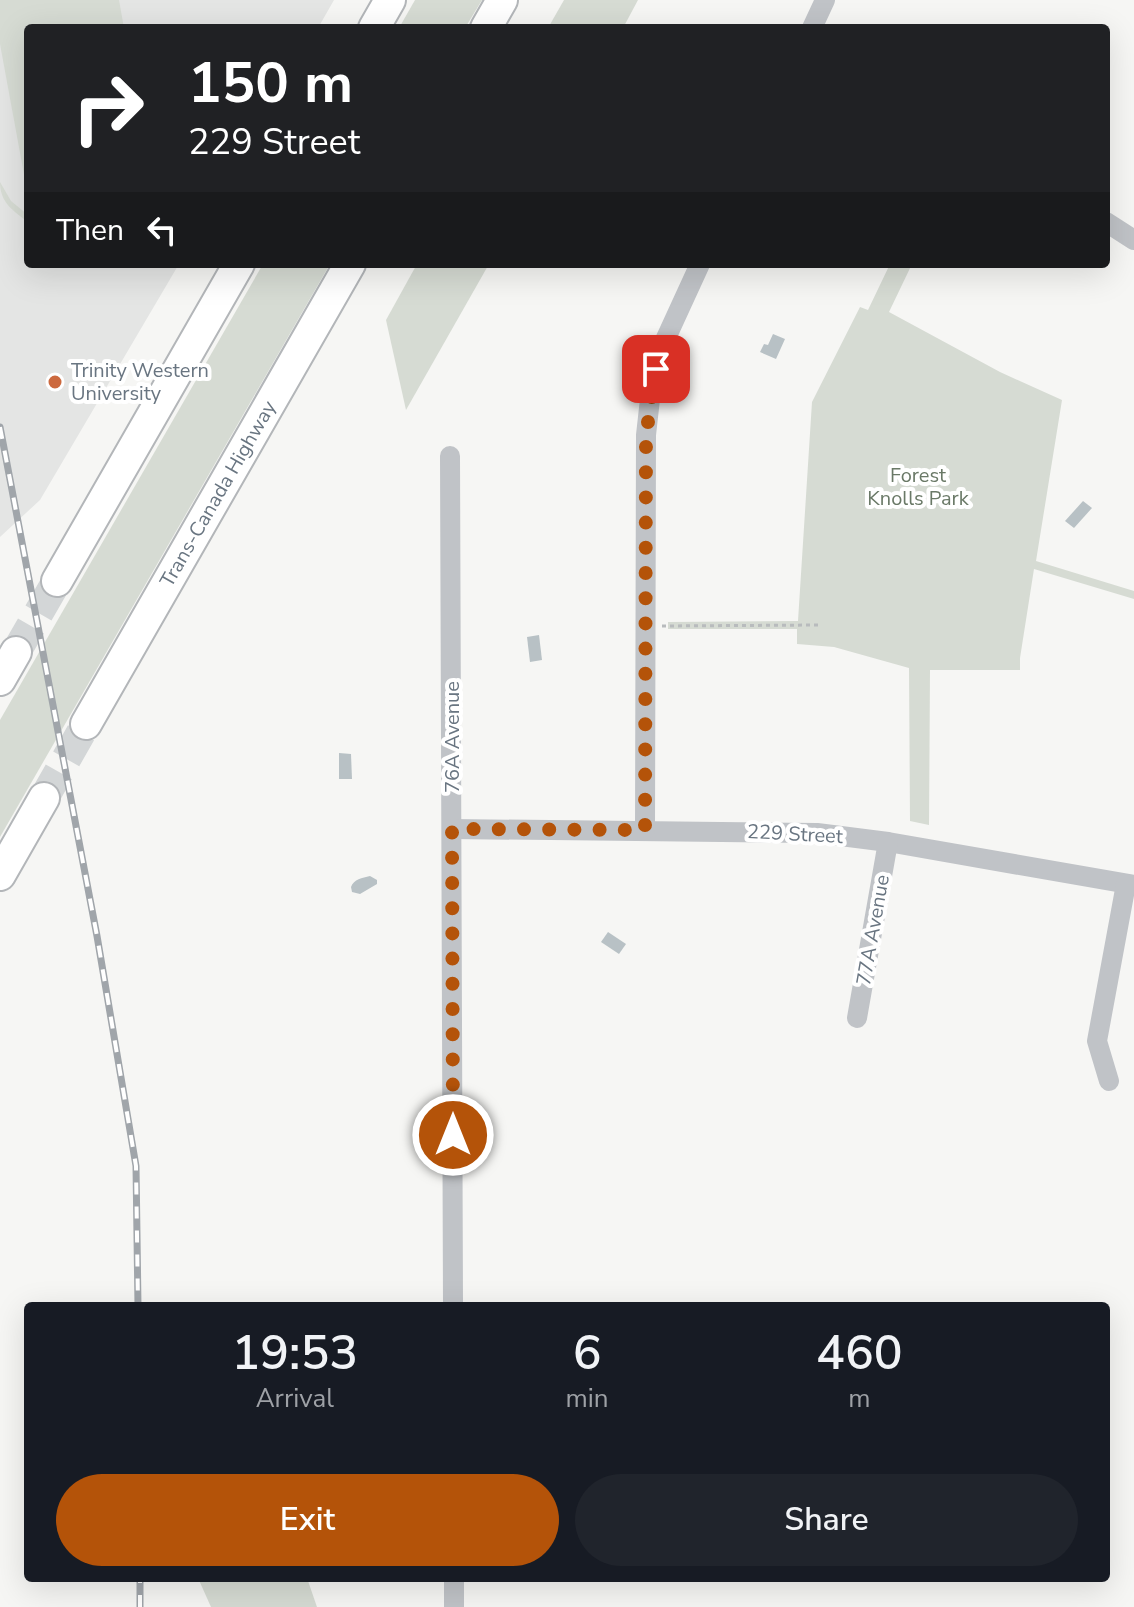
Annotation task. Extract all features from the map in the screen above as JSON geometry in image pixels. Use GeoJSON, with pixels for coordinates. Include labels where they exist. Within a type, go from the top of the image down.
{"type":"FeatureCollection","features":[{"type":"Feature","properties":{"kind":"highway"},"geometry":{"type":"LineString","coordinates":[[376,24],[390,0]]}},
{"type":"Feature","properties":{"kind":"highway"},"geometry":{"type":"LineString","coordinates":[[488,24],[502,0]]}},
{"type":"Feature","properties":{"kind":"highway"},"geometry":{"type":"LineString","coordinates":[[57,581],[237,268]]}},
{"type":"Feature","properties":{"kind":"highway","name":"Trans-Canada Highway"},"geometry":{"type":"LineString","coordinates":[[86,724],[348,268]]}},
{"type":"Feature","properties":{"kind":"highway"},"geometry":{"type":"LineString","coordinates":[[0,680],[16,652]]}},
{"type":"Feature","properties":{"kind":"highway"},"geometry":{"type":"LineString","coordinates":[[0,875],[44,798]]}},
{"type":"Feature","properties":{"kind":"street"},"geometry":{"type":"LineString","coordinates":[[814,24],[825,0]]}},
{"type":"Feature","properties":{"kind":"street"},"geometry":{"type":"LineString","coordinates":[[1110,224],[1132,234]]}},
{"type":"Feature","properties":{"kind":"street"},"geometry":{"type":"LineString","coordinates":[[645,830],[646,435],[661,349],[698,268]]}},
{"type":"Feature","properties":{"kind":"street","name":"76A Avenue"},"geometry":{"type":"LineString","coordinates":[[450,456],[453,1302]]}},
{"type":"Feature","properties":{"kind":"street","name":"229 Street"},"geometry":{"type":"LineString","coordinates":[[452,829],[817,833],[888,842],[1130,885]]}},
{"type":"Feature","properties":{"kind":"street","name":"77A Avenue"},"geometry":{"type":"LineString","coordinates":[[857,1018],[888,842]]}},
{"type":"Feature","properties":{"kind":"street"},"geometry":{"type":"LineString","coordinates":[[1109,1081],[1097,1041],[1130,885]]}},
{"type":"Feature","properties":{"kind":"street"},"geometry":{"type":"LineString","coordinates":[[454,1582],[454,1607]]}},
{"type":"Feature","properties":{"kind":"path"},"geometry":{"type":"LineString","coordinates":[[646,625],[819,625]]}},
{"type":"Feature","properties":{"kind":"shaded area","name":"Trinity Western University"},"geometry":{"type":"Polygon","coordinates":[[[0,0],[334,0],[320,24],[24,24],[24,268],[177,268],[40,500],[0,537],[0,0]]]}},
{"type":"Feature","properties":{"kind":"shaded area"},"geometry":{"type":"Polygon","coordinates":[[[773,334],[785,339],[776,359],[760,352],[773,334]]]}},
{"type":"Feature","properties":{"kind":"shaded area"},"geometry":{"type":"Polygon","coordinates":[[[1083,501],[1092,508],[1074,528],[1065,521],[1083,501]]]}},
{"type":"Feature","properties":{"kind":"shaded area"},"geometry":{"type":"Polygon","coordinates":[[[539,635],[542,660],[530,662],[527,637],[539,635]]]}},
{"type":"Feature","properties":{"kind":"shaded area"},"geometry":{"type":"Polygon","coordinates":[[[339,753],[351,754],[352,779],[339,779],[339,753]]]}},
{"type":"Feature","properties":{"kind":"shaded area"},"geometry":{"type":"Polygon","coordinates":[[[370,876],[377,880],[377,884],[360,894],[352,892],[354,882],[370,876]]]}},
{"type":"Feature","properties":{"kind":"shaded area"},"geometry":{"type":"Polygon","coordinates":[[[608,932],[626,944],[619,954],[601,942],[608,932]]]}},
{"type":"Feature","properties":{"kind":"green space"},"geometry":{"type":"Polygon","coordinates":[[[0,0],[119,0],[123,24],[24,24],[24,175],[0,44],[0,0]]]}},
{"type":"Feature","properties":{"kind":"green space"},"geometry":{"type":"Polygon","coordinates":[[[415,0],[482,0],[467,24],[401,24],[415,0]]]}},
{"type":"Feature","properties":{"kind":"green space"},"geometry":{"type":"Polygon","coordinates":[[[564,0],[638,0],[625,24],[550,24],[564,0]]]}},
{"type":"Feature","properties":{"kind":"green space"},"geometry":{"type":"Polygon","coordinates":[[[0,182],[11,201],[24,212],[24,219],[5,200],[0,182]]]}},
{"type":"Feature","properties":{"kind":"green space"},"geometry":{"type":"Polygon","coordinates":[[[261,268],[328,268],[0,837],[0,720],[261,268]]]}},
{"type":"Feature","properties":{"kind":"green space"},"geometry":{"type":"Polygon","coordinates":[[[415,268],[487,268],[406,410],[386,320],[415,268]]]}},
{"type":"Feature","properties":{"kind":"green space","name":"Forest Knolls Park"},"geometry":{"type":"Polygon","coordinates":[[[888,268],[910,268],[889,312],[1000,372],[1062,400],[1036,561],[1134,591],[1134,599],[1034,569],[1020,670],[930,670],[929,825],[910,821],[909,668],[834,647],[797,644],[797,629],[668,629],[668,622],[798,621],[812,402],[860,307],[868,310],[888,268]]]}},
{"type":"Feature","properties":{"kind":"green space"},"geometry":{"type":"Polygon","coordinates":[[[200,1582],[308,1582],[317,1607],[211,1607],[200,1582]]]}},
{"type":"Feature","properties":{"kind":"tunnel"},"geometry":{"type":"LineString","coordinates":[[16,652],[57,581]]}},
{"type":"Feature","properties":{"kind":"tunnel"},"geometry":{"type":"LineString","coordinates":[[44,798],[86,724]]}},
{"type":"Feature","properties":{"kind":"railway"},"geometry":{"type":"LineString","coordinates":[[0,427],[97,936],[136,1166],[138,1302]]}},
{"type":"Feature","properties":{"kind":"railway"},"geometry":{"type":"LineString","coordinates":[[140,1582],[140,1607]]}},
{"type":"Feature","properties":{"kind":"place","name":"Trinity Western University"},"geometry":{"type":"Point","coordinates":[55,382]}},
{"type":"Feature","properties":{"kind":"route"},"geometry":{"type":"LineString","coordinates":[[453,1135],[452,829],[645,830],[646,435],[656,369]]}}]}
